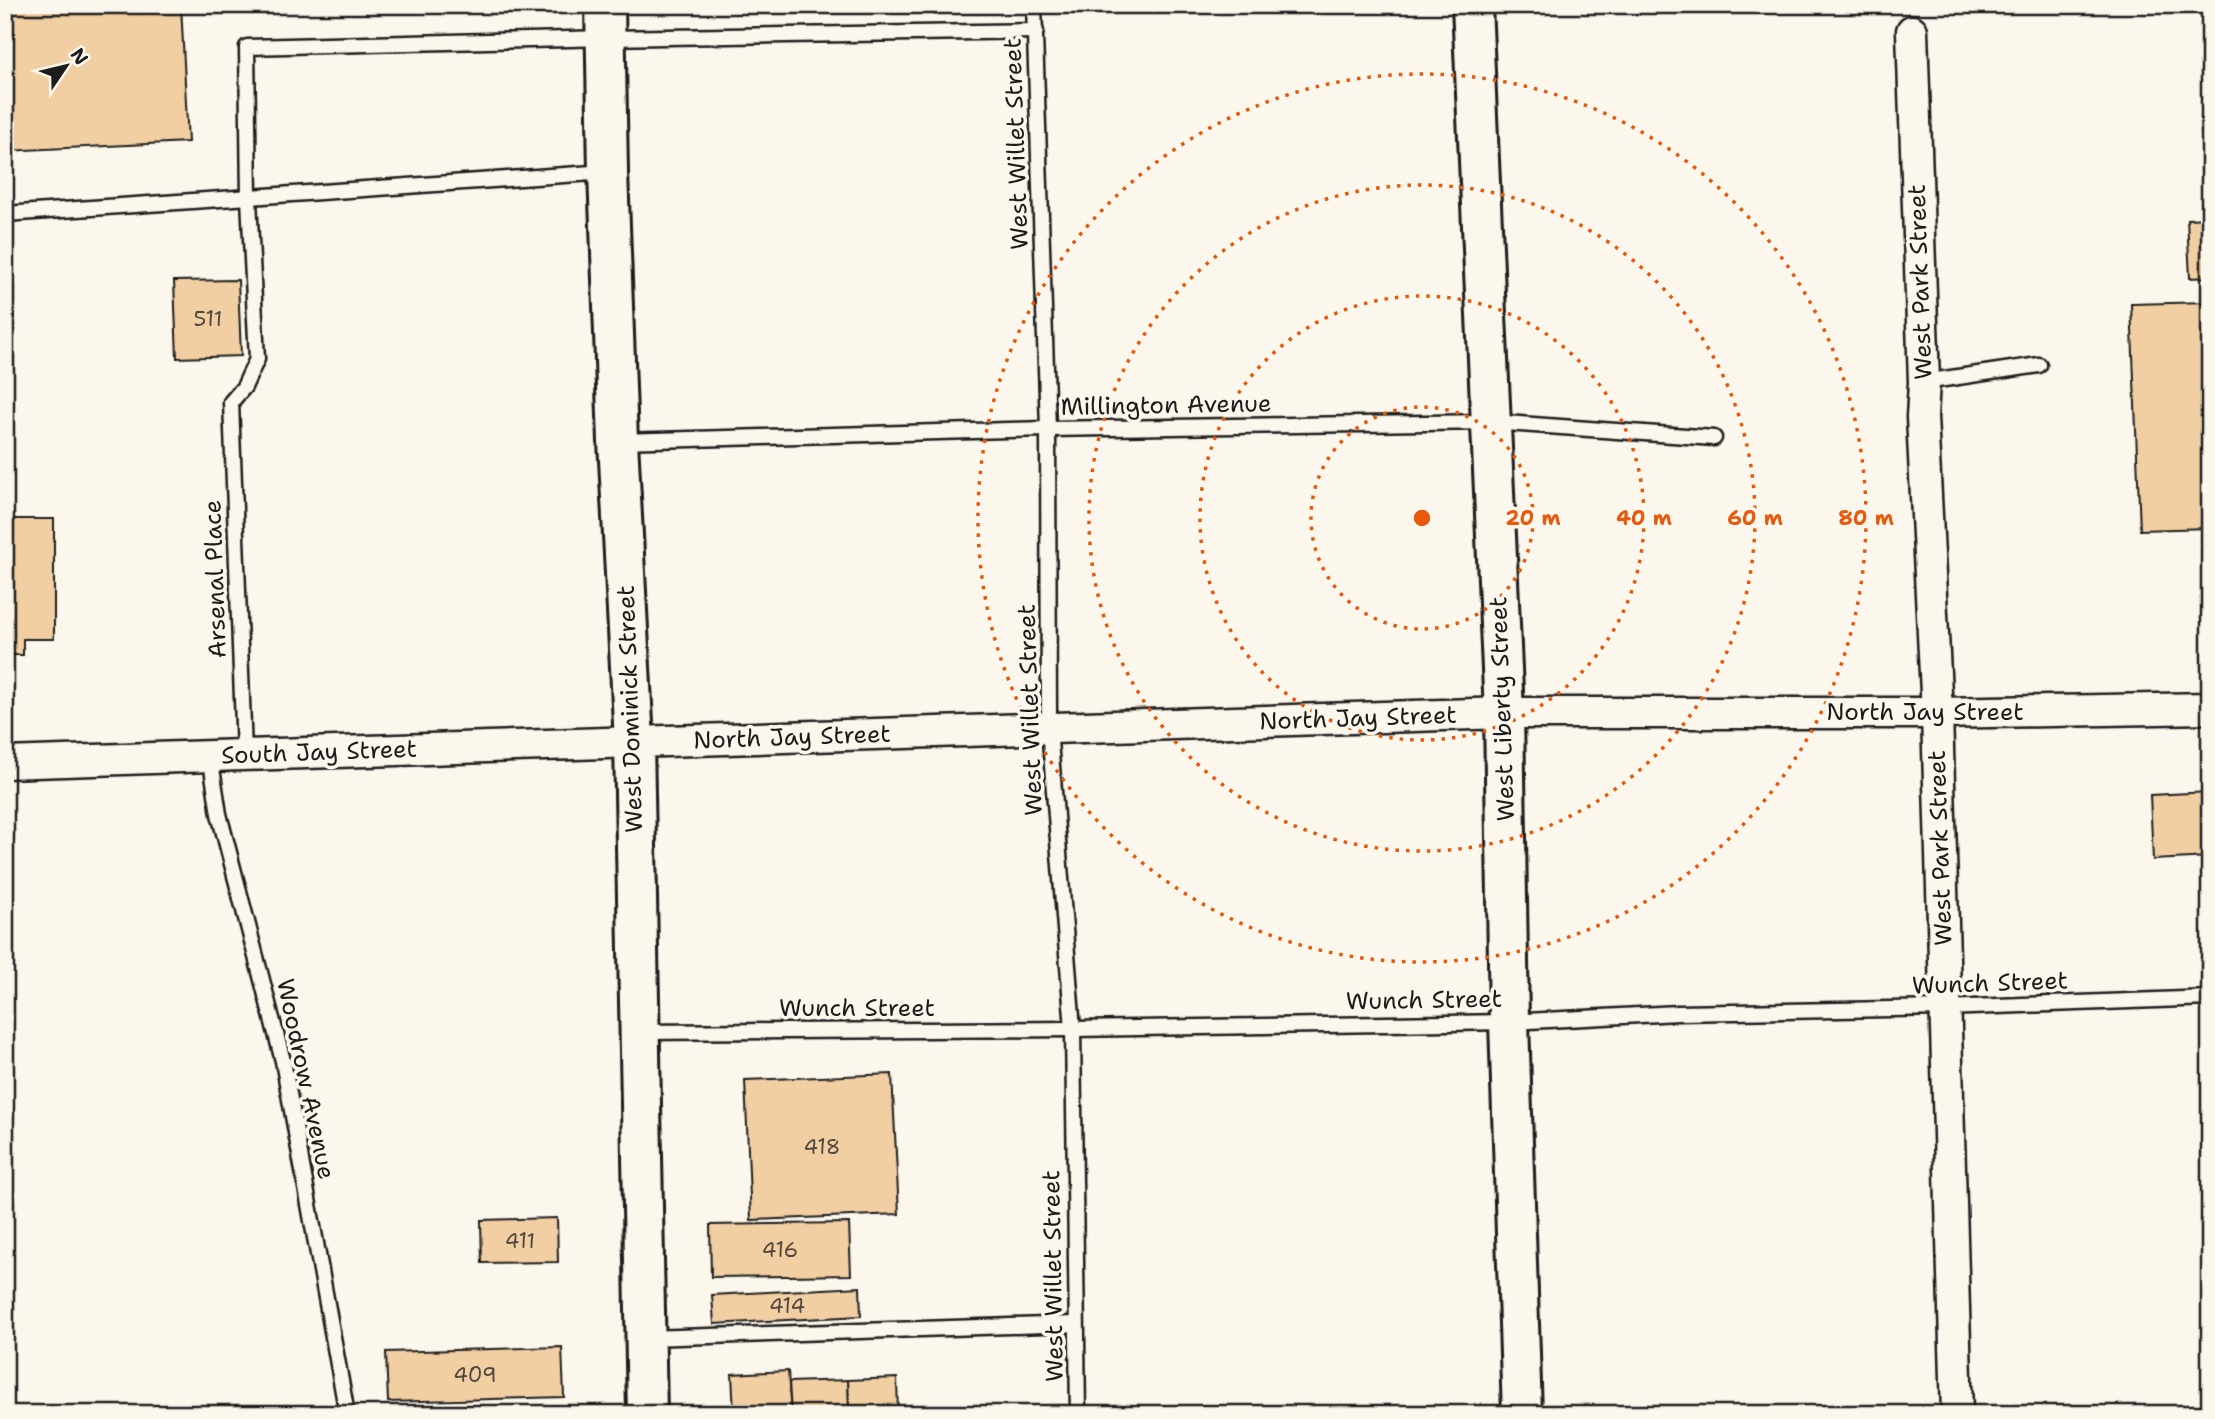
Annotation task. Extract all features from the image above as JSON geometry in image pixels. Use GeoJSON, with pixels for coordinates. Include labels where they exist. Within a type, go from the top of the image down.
{"type":"FeatureCollection","features":[{"type":"Feature","properties":{"kind":"street","name":"West Liberty Street"},"geometry":{"type":"LineString","coordinates":[[1472,5],[1504,713],[1522,1414]]}},
{"type":"Feature","properties":{"kind":"street","name":"West Dominick Street"},"geometry":{"type":"LineString","coordinates":[[606,22],[608,172],[618,441],[634,742],[647,1414]]}},
{"type":"Feature","properties":{"kind":"street","name":"West Park Street"},"geometry":{"type":"LineString","coordinates":[[1912,31],[1924,382],[1922,417],[1937,713],[1957,1414]]}},
{"type":"Feature","properties":{"kind":"street","name":"North Jay Street"},"geometry":{"type":"LineString","coordinates":[[634,742],[1504,713],[1937,713],[2210,708]]}},
{"type":"Feature","properties":{"kind":"street","name":"South Jay Street"},"geometry":{"type":"LineString","coordinates":[[5,762],[634,742]]}},
{"type":"Feature","properties":{"kind":"lane","name":"West Willet Street"},"geometry":{"type":"LineString","coordinates":[[1034,5],[1048,429],[1049,728],[1073,1029],[1078,1414]]}},
{"type":"Feature","properties":{"kind":"lane"},"geometry":{"type":"LineString","coordinates":[[249,199],[247,47],[606,22],[1036,31]]}},
{"type":"Feature","properties":{"kind":"lane"},"geometry":{"type":"LineString","coordinates":[[5,214],[608,172]]}},
{"type":"Feature","properties":{"kind":"lane","name":"Arsenal Place"},"geometry":{"type":"LineString","coordinates":[[244,753],[231,402],[244,387],[257,359],[249,199]]}},
{"type":"Feature","properties":{"kind":"lane"},"geometry":{"type":"LineString","coordinates":[[1924,382],[2039,365]]}},
{"type":"Feature","properties":{"kind":"lane","name":"Millington Avenue"},"geometry":{"type":"LineString","coordinates":[[618,441],[1048,429],[1491,422],[1714,439]]}},
{"type":"Feature","properties":{"kind":"lane","name":"Woodrow Avenue"},"geometry":{"type":"LineString","coordinates":[[210,755],[219,814],[283,1061],[347,1414]]}},
{"type":"Feature","properties":{"kind":"lane","name":"Wunch Street"},"geometry":{"type":"LineString","coordinates":[[638,1032],[1510,1022],[1678,1013],[1945,1008],[2210,998]]}},
{"type":"Feature","properties":{"kind":"lane"},"geometry":{"type":"LineString","coordinates":[[646,1338],[1075,1324]]}},
{"type":"Feature","properties":{"kind":"building"},"geometry":{"type":"Polygon","coordinates":[[[5,5],[181,5],[188,142],[5,151],[5,5]]]}},
{"type":"Feature","properties":{"kind":"building"},"geometry":{"type":"Polygon","coordinates":[[[2210,218],[2210,277],[2190,278],[2187,219],[2210,218]]]}},
{"type":"Feature","properties":{"kind":"building"},"geometry":{"type":"Polygon","coordinates":[[[238,280],[241,356],[177,358],[174,281],[238,280]]]}},
{"type":"Feature","properties":{"kind":"building"},"geometry":{"type":"Polygon","coordinates":[[[5,283],[8,283],[8,389],[5,389],[5,283]]]}},
{"type":"Feature","properties":{"kind":"building"},"geometry":{"type":"Polygon","coordinates":[[[2210,302],[2210,528],[2140,530],[2131,304],[2210,302]]]}},
{"type":"Feature","properties":{"kind":"building"},"geometry":{"type":"Polygon","coordinates":[[[5,519],[54,519],[54,639],[23,639],[23,655],[5,655],[5,519]]]}},
{"type":"Feature","properties":{"kind":"building"},"geometry":{"type":"Polygon","coordinates":[[[2210,792],[2210,857],[2153,860],[2150,795],[2210,792]]]}},
{"type":"Feature","properties":{"kind":"building"},"geometry":{"type":"Polygon","coordinates":[[[892,1074],[899,1214],[751,1220],[745,1080],[892,1074]]]}},
{"type":"Feature","properties":{"kind":"building"},"geometry":{"type":"Polygon","coordinates":[[[557,1218],[558,1262],[482,1263],[481,1220],[557,1218]]]}},
{"type":"Feature","properties":{"kind":"building"},"geometry":{"type":"Polygon","coordinates":[[[849,1223],[851,1275],[711,1277],[710,1225],[849,1223]]]}},
{"type":"Feature","properties":{"kind":"building"},"geometry":{"type":"Polygon","coordinates":[[[860,1287],[861,1316],[714,1324],[712,1295],[860,1287]]]}},
{"type":"Feature","properties":{"kind":"building"},"geometry":{"type":"Polygon","coordinates":[[[562,1347],[564,1397],[388,1402],[386,1352],[562,1347]]]}},
{"type":"Feature","properties":{"kind":"building"},"geometry":{"type":"Polygon","coordinates":[[[788,1371],[791,1414],[734,1414],[732,1374],[788,1371]]]}},
{"type":"Feature","properties":{"kind":"building"},"geometry":{"type":"Polygon","coordinates":[[[897,1378],[898,1414],[849,1414],[848,1380],[897,1378]]]}},
{"type":"Feature","properties":{"kind":"building"},"geometry":{"type":"Polygon","coordinates":[[[848,1380],[849,1414],[791,1414],[789,1382],[848,1380]]]}},
{"type":"Feature","properties":{"kind":"waterway"},"geometry":{"type":"LineString","coordinates":[[2186,5],[2210,15]]}}]}
